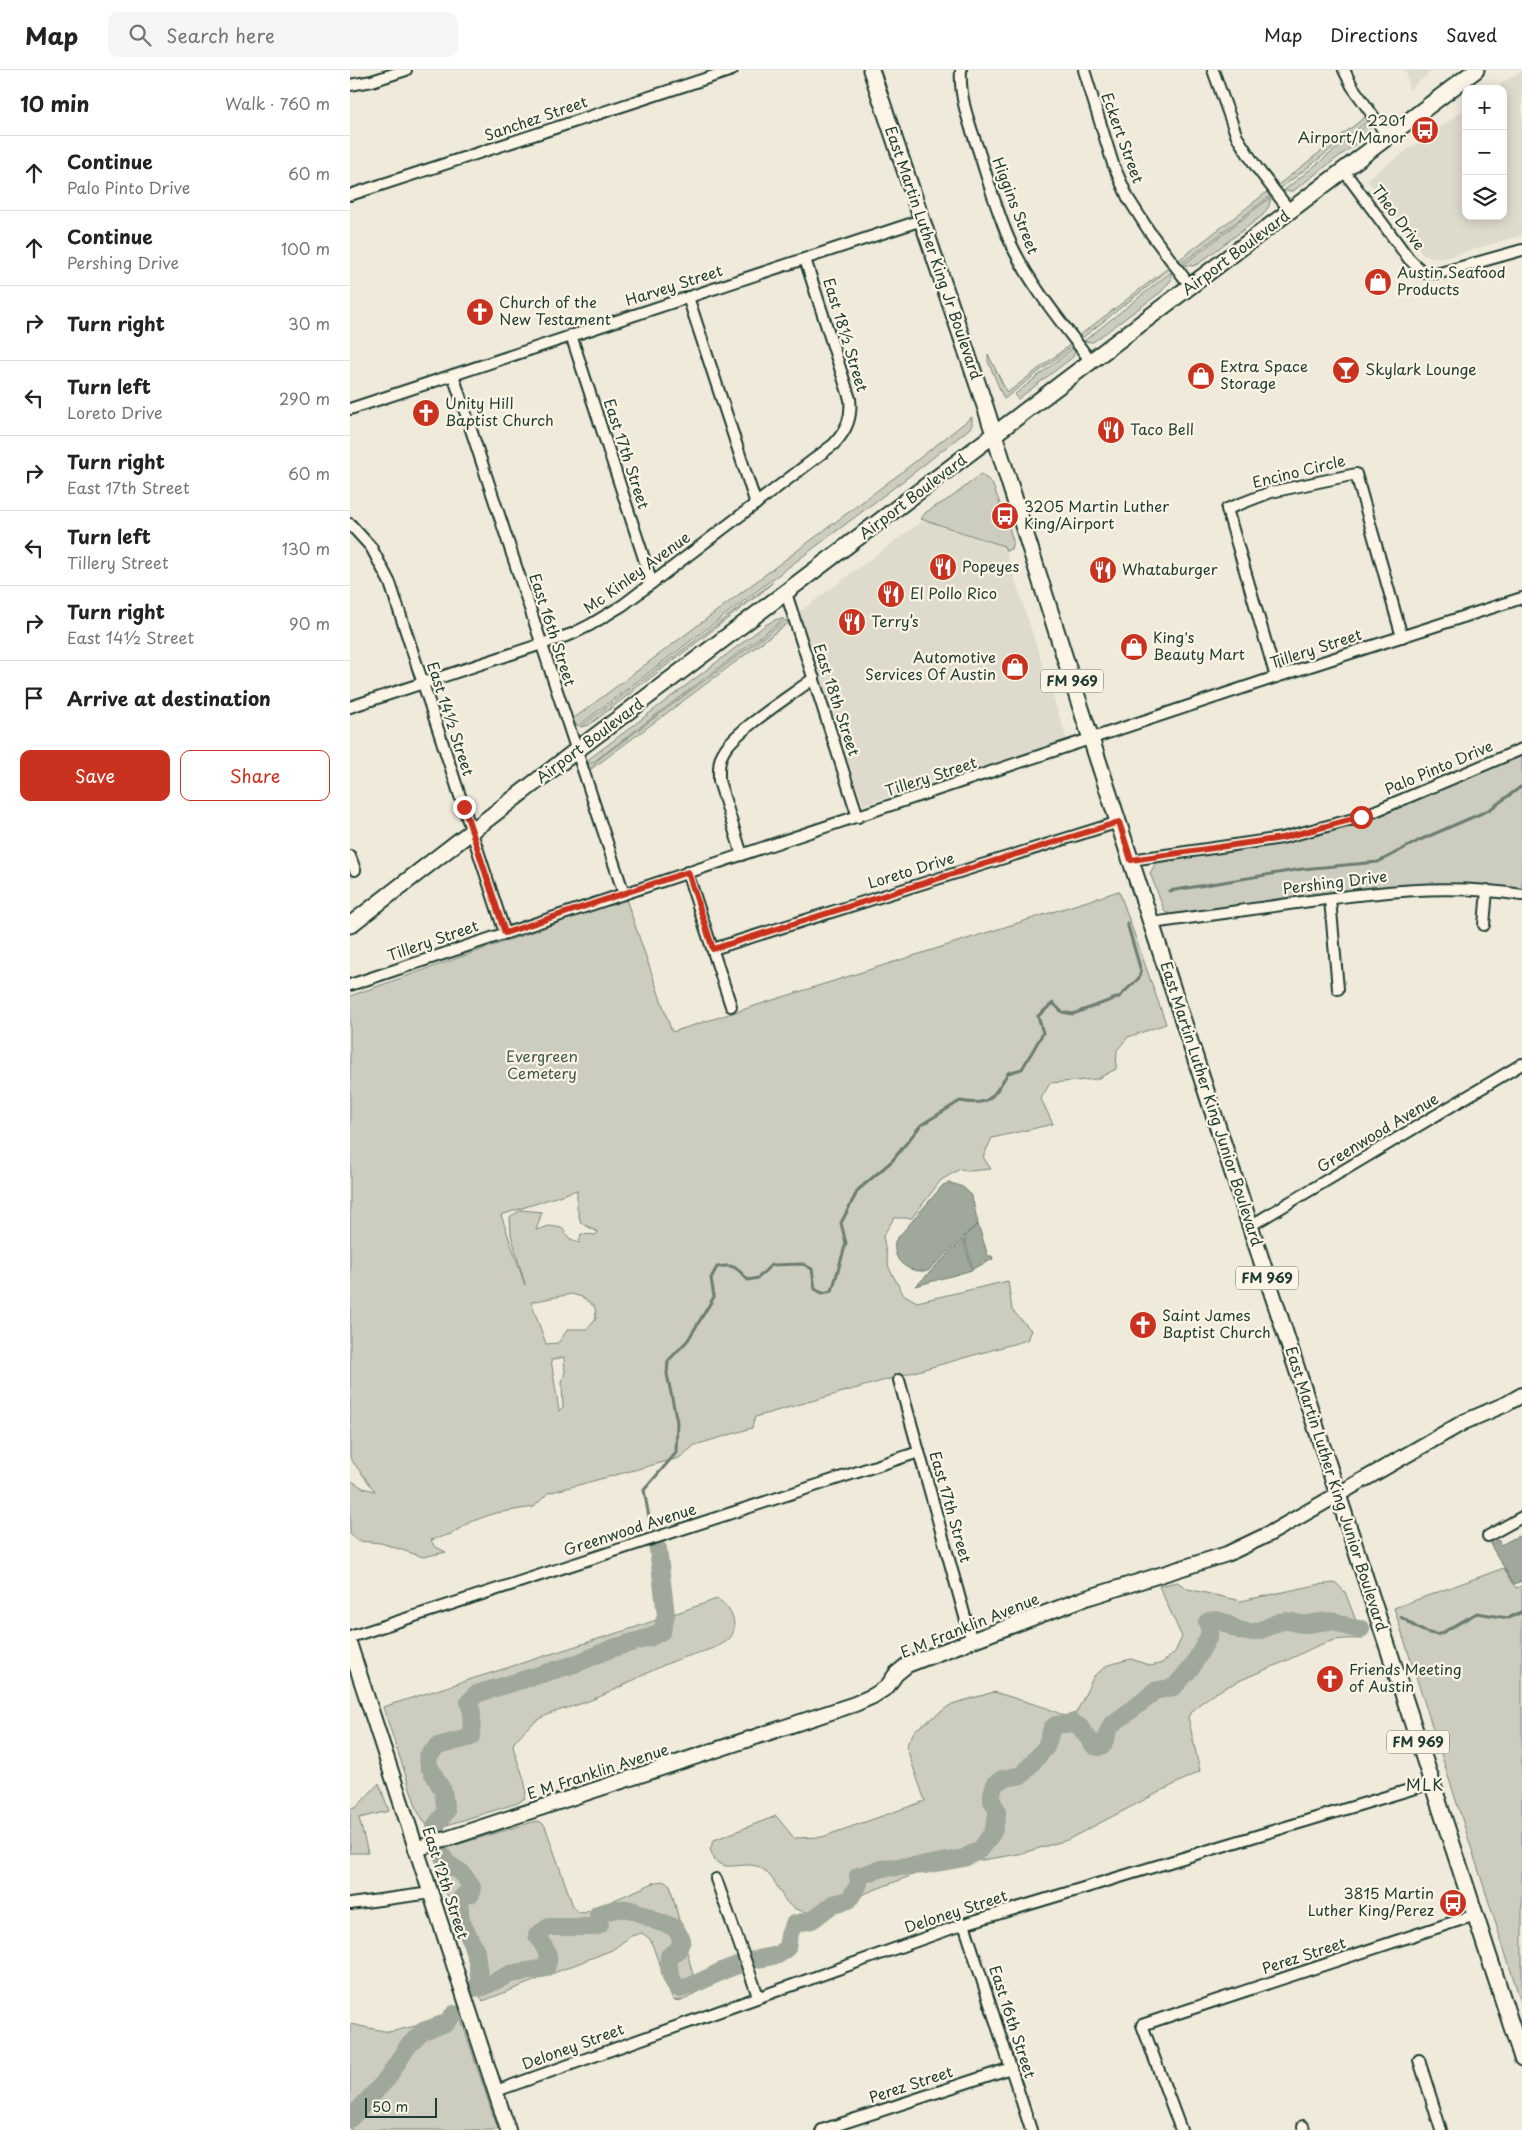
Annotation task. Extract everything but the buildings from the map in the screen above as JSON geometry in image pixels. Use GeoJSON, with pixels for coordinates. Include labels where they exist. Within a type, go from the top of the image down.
{"type":"FeatureCollection","features":[{"type":"Feature","properties":{"kind":"main road","name":"East Martin Luther King Jr Boulevard"},"geometry":{"type":"LineString","coordinates":[[871,70],[994,436]]}},
{"type":"Feature","properties":{"kind":"main road","name":"Airport Boulevard"},"geometry":{"type":"LineString","coordinates":[[350,925],[577,750],[1092,363],[1476,70]]}},
{"type":"Feature","properties":{"kind":"main road","name":"East Martin Luther King Junior Boulevard"},"geometry":{"type":"LineString","coordinates":[[994,436],[1091,740],[1522,2058]]}},
{"type":"Feature","properties":{"kind":"street"},"geometry":{"type":"LineString","coordinates":[[350,85],[372,81],[406,70]]}},
{"type":"Feature","properties":{"kind":"street","name":"Sanchez Street"},"geometry":{"type":"LineString","coordinates":[[350,195],[732,70]]}},
{"type":"Feature","properties":{"kind":"street","name":"Higgins Street"},"geometry":{"type":"LineString","coordinates":[[961,70],[961,88],[965,109],[1000,216],[1012,246],[1031,280],[1092,363]]}},
{"type":"Feature","properties":{"kind":"street","name":"Eckert Street"},"geometry":{"type":"LineString","coordinates":[[1084,70],[1113,164],[1128,198],[1141,219],[1191,287]]}},
{"type":"Feature","properties":{"kind":"street"},"geometry":{"type":"LineString","coordinates":[[1213,70],[1237,137],[1257,168],[1290,212]]}},
{"type":"Feature","properties":{"kind":"street"},"geometry":{"type":"LineString","coordinates":[[1344,70],[1352,86],[1388,137]]}},
{"type":"Feature","properties":{"kind":"street","name":"Theo Drive"},"geometry":{"type":"LineString","coordinates":[[1344,170],[1409,259],[1424,273],[1440,273],[1522,250]]}},
{"type":"Feature","properties":{"kind":"street","name":"Harvey Street"},"geometry":{"type":"LineString","coordinates":[[350,409],[922,220]]}},
{"type":"Feature","properties":{"kind":"street","name":"East 18½ Street"},"geometry":{"type":"LineString","coordinates":[[805,259],[847,387],[851,409],[849,420]]}},
{"type":"Feature","properties":{"kind":"street"},"geometry":{"type":"LineString","coordinates":[[688,297],[756,504]]}},
{"type":"Feature","properties":{"kind":"street","name":"East 17th Street"},"geometry":{"type":"LineString","coordinates":[[571,335],[652,583]]}},
{"type":"Feature","properties":{"kind":"street","name":"East 16th Street"},"geometry":{"type":"LineString","coordinates":[[453,374],[540,644],[624,894]]}},
{"type":"Feature","properties":{"kind":"street","name":"Mc Kinley Avenue"},"geometry":{"type":"LineString","coordinates":[[350,707],[423,685],[590,626],[610,614],[652,583],[834,444],[846,429],[849,420]]}},
{"type":"Feature","properties":{"kind":"street","name":"Encino Circle"},"geometry":{"type":"LineString","coordinates":[[1276,677],[1227,509],[1271,492],[1356,474],[1402,637]]}},
{"type":"Feature","properties":{"kind":"street","name":"East 14½ Street"},"geometry":{"type":"LineString","coordinates":[[350,524],[371,547],[390,583],[505,933]]}},
{"type":"Feature","properties":{"kind":"street","name":"East 18th Street"},"geometry":{"type":"LineString","coordinates":[[786,593],[858,817]]}},
{"type":"Feature","properties":{"kind":"street","name":"Tillery Street"},"geometry":{"type":"LineString","coordinates":[[350,985],[1276,677],[1522,598]]}},
{"type":"Feature","properties":{"kind":"street"},"geometry":{"type":"LineString","coordinates":[[742,855],[721,790],[718,768],[720,759],[729,743],[736,736],[814,678]]}},
{"type":"Feature","properties":{"kind":"street","name":"Palo Pinto Drive"},"geometry":{"type":"LineString","coordinates":[[1131,860],[1282,838],[1361,817],[1522,749]]}},
{"type":"Feature","properties":{"kind":"street","name":"Loreto Drive"},"geometry":{"type":"LineString","coordinates":[[713,949],[1119,822]]}},
{"type":"Feature","properties":{"kind":"street"},"geometry":{"type":"LineString","coordinates":[[350,856],[354,870]]}},
{"type":"Feature","properties":{"kind":"street"},"geometry":{"type":"LineString","coordinates":[[688,872],[731,1006]]}},
{"type":"Feature","properties":{"kind":"street"},"geometry":{"type":"LineString","coordinates":[[1484,925],[1488,890]]}},
{"type":"Feature","properties":{"kind":"street","name":"Pershing Drive"},"geometry":{"type":"LineString","coordinates":[[1152,923],[1383,891],[1488,890],[1522,896]]}},
{"type":"Feature","properties":{"kind":"street"},"geometry":{"type":"LineString","coordinates":[[1330,899],[1338,989]]}},
{"type":"Feature","properties":{"kind":"street","name":"Greenwood Avenue"},"geometry":{"type":"LineString","coordinates":[[1250,1226],[1522,1064]]}},
{"type":"Feature","properties":{"kind":"street","name":"East 17th Street"},"geometry":{"type":"LineString","coordinates":[[899,1380],[972,1642]]}},
{"type":"Feature","properties":{"kind":"street","name":"E M Franklin Avenue"},"geometry":{"type":"LineString","coordinates":[[416,1849],[855,1704],[887,1687],[896,1674],[907,1665],[1082,1599],[1227,1554],[1269,1534],[1464,1422],[1522,1395]]}},
{"type":"Feature","properties":{"kind":"street","name":"Greenwood Avenue"},"geometry":{"type":"LineString","coordinates":[[350,1637],[919,1452]]}},
{"type":"Feature","properties":{"kind":"street"},"geometry":{"type":"LineString","coordinates":[[1488,1536],[1522,1517]]}},
{"type":"Feature","properties":{"kind":"street","name":"East 12th Street"},"geometry":{"type":"LineString","coordinates":[[350,1646],[508,2130]]}},
{"type":"Feature","properties":{"kind":"street","name":"Deloney Street"},"geometry":{"type":"LineString","coordinates":[[496,2091],[964,1924],[1432,1783]]}},
{"type":"Feature","properties":{"kind":"street"},"geometry":{"type":"LineString","coordinates":[[716,1879],[758,1996]]}},
{"type":"Feature","properties":{"kind":"street"},"geometry":{"type":"LineString","coordinates":[[350,1904],[431,1893]]}},
{"type":"Feature","properties":{"kind":"street","name":"Perez Street"},"geometry":{"type":"LineString","coordinates":[[1180,2130],[1142,2025],[1475,1915]]}},
{"type":"Feature","properties":{"kind":"street","name":"East 16th Street"},"geometry":{"type":"LineString","coordinates":[[964,1924],[1031,2130]]}},
{"type":"Feature","properties":{"kind":"street"},"geometry":{"type":"LineString","coordinates":[[1419,2060],[1441,2130]]}},
{"type":"Feature","properties":{"kind":"street","name":"Perez Street"},"geometry":{"type":"LineString","coordinates":[[822,2130],[1011,2068]]}},
{"type":"Feature","properties":{"kind":"shaded area"},"geometry":{"type":"Polygon","coordinates":[[[1406,70],[1433,70],[1409,90],[1406,70]]]}},
{"type":"Feature","properties":{"kind":"shaded area"},"geometry":{"type":"Polygon","coordinates":[[[1522,72],[1522,235],[1441,259],[1423,255],[1367,179],[1462,112],[1462,220],[1507,220],[1507,85],[1500,85],[1522,72]]]}},
{"type":"Feature","properties":{"kind":"shaded area"},"geometry":{"type":"Polygon","coordinates":[[[922,521],[1004,546],[1067,740],[863,805],[798,613],[922,521]]]}},
{"type":"Feature","properties":{"kind":"shaded area"},"geometry":{"type":"Polygon","coordinates":[[[949,1183],[964,1188],[971,1196],[978,1223],[928,1271],[908,1268],[903,1265],[896,1255],[895,1241],[943,1185],[949,1183]]]}},
{"type":"Feature","properties":{"kind":"shaded area"},"geometry":{"type":"Polygon","coordinates":[[[978,1224],[988,1256],[992,1256],[993,1259],[973,1269],[964,1237],[978,1224]]]}},
{"type":"Feature","properties":{"kind":"shaded area"},"geometry":{"type":"Polygon","coordinates":[[[963,1239],[972,1270],[916,1286],[963,1239]]]}},
{"type":"Feature","properties":{"kind":"shaded area"},"geometry":{"type":"Polygon","coordinates":[[[1518,1536],[1522,1543],[1522,1581],[1514,1584],[1490,1544],[1498,1540],[1501,1545],[1518,1536]]]}},
{"type":"Feature","properties":{"kind":"green space"},"geometry":{"type":"Polygon","coordinates":[[[1365,117],[1368,121],[1281,188],[1278,185],[1365,117]]]}},
{"type":"Feature","properties":{"kind":"green space"},"geometry":{"type":"Polygon","coordinates":[[[1369,123],[1370,128],[1365,137],[1293,191],[1283,191],[1369,123]]]}},
{"type":"Feature","properties":{"kind":"green space"},"geometry":{"type":"Polygon","coordinates":[[[1267,192],[1270,196],[1181,264],[1179,260],[1267,192]]]}},
{"type":"Feature","properties":{"kind":"green space"},"geometry":{"type":"Polygon","coordinates":[[[1271,197],[1269,206],[1263,215],[1198,264],[1193,266],[1183,265],[1271,197]]]}},
{"type":"Feature","properties":{"kind":"green space"},"geometry":{"type":"Polygon","coordinates":[[[1168,268],[1169,270],[1082,338],[1080,335],[1168,268]]]}},
{"type":"Feature","properties":{"kind":"green space"},"geometry":{"type":"Polygon","coordinates":[[[1171,272],[1171,280],[1161,292],[1093,342],[1084,341],[1171,272]]]}},
{"type":"Feature","properties":{"kind":"green space"},"geometry":{"type":"Polygon","coordinates":[[[1071,344],[1072,346],[1004,399],[988,361],[988,354],[1007,393],[1071,344]]]}},
{"type":"Feature","properties":{"kind":"green space"},"geometry":{"type":"Polygon","coordinates":[[[1073,348],[1075,351],[1073,357],[1018,399],[1014,395],[1073,348]]]}},
{"type":"Feature","properties":{"kind":"green space"},"geometry":{"type":"Polygon","coordinates":[[[972,417],[972,425],[969,429],[916,471],[578,726],[574,723],[573,719],[898,475],[972,417]]]}},
{"type":"Feature","properties":{"kind":"green space"},"geometry":{"type":"Polygon","coordinates":[[[981,474],[992,483],[1000,504],[998,507],[1001,518],[1006,517],[1013,541],[1011,549],[1006,551],[1004,546],[921,519],[926,512],[952,497],[981,474]]]}},
{"type":"Feature","properties":{"kind":"green space"},"geometry":{"type":"Polygon","coordinates":[[[773,582],[589,725],[580,727],[773,582]]]}},
{"type":"Feature","properties":{"kind":"green space"},"geometry":{"type":"Polygon","coordinates":[[[777,619],[784,619],[588,766],[589,759],[767,624],[777,619]]]}},
{"type":"Feature","properties":{"kind":"green space"},"geometry":{"type":"Polygon","coordinates":[[[786,620],[788,623],[589,769],[599,759],[786,620]]]}},
{"type":"Feature","properties":{"kind":"green space"},"geometry":{"type":"Polygon","coordinates":[[[1522,754],[1522,889],[1435,884],[1391,886],[1347,890],[1173,915],[1165,912],[1150,873],[1156,863],[1297,840],[1360,825],[1522,754]]]}},
{"type":"Feature","properties":{"kind":"green space","name":"Evergreen Cemetery"},"geometry":{"type":"Polygon","coordinates":[[[1119,891],[1166,1024],[1128,1037],[1117,1050],[1116,1069],[1097,1079],[1050,1083],[1041,1099],[1053,1124],[992,1138],[983,1157],[991,1169],[969,1171],[960,1169],[941,1180],[912,1218],[894,1218],[883,1236],[889,1268],[903,1294],[917,1302],[1008,1281],[1012,1310],[1031,1330],[1027,1340],[755,1417],[752,1428],[695,1445],[679,1458],[548,1493],[534,1507],[495,1513],[470,1522],[451,1534],[431,1540],[434,1546],[446,1552],[423,1557],[381,1543],[358,1541],[350,1534],[350,1480],[363,1488],[375,1491],[350,1458],[350,996],[626,899],[672,1032],[1119,891]],[[577,1190],[501,1215],[525,1285],[511,1234],[510,1217],[521,1210],[542,1212],[536,1230],[549,1226],[562,1228],[569,1238],[579,1243],[581,1234],[596,1235],[598,1232],[581,1223],[577,1208],[577,1190]],[[571,1294],[531,1302],[546,1344],[558,1343],[568,1329],[587,1329],[596,1318],[595,1307],[582,1297],[571,1294]],[[564,1357],[551,1360],[559,1411],[563,1407],[564,1357]]]}},
{"type":"Feature","properties":{"kind":"green space"},"geometry":{"type":"Polygon","coordinates":[[[1504,1568],[1516,1588],[1522,1586],[1522,2005],[1394,1608],[1504,1568]]]}},
{"type":"Feature","properties":{"kind":"green space"},"geometry":{"type":"Polygon","coordinates":[[[1177,1582],[1188,1589],[1241,1601],[1316,1585],[1336,1583],[1345,1592],[1363,1639],[1337,1640],[1318,1645],[1220,1690],[1196,1707],[1188,1717],[1200,1771],[1067,1840],[1019,1854],[928,1869],[815,1913],[794,1908],[788,1904],[771,1878],[760,1867],[751,1865],[726,1866],[715,1861],[710,1849],[714,1840],[776,1816],[794,1838],[822,1837],[925,1801],[906,1746],[915,1730],[952,1704],[994,1692],[1047,1708],[1065,1716],[1076,1713],[1094,1676],[1108,1665],[1131,1659],[1151,1666],[1162,1663],[1175,1652],[1182,1637],[1159,1586],[1177,1582]]]}},
{"type":"Feature","properties":{"kind":"green space"},"geometry":{"type":"Polygon","coordinates":[[[717,1599],[726,1606],[734,1622],[733,1633],[726,1642],[712,1649],[663,1665],[601,1696],[548,1715],[522,1733],[513,1744],[525,1784],[525,1798],[518,1803],[437,1828],[426,1824],[418,1812],[383,1707],[633,1628],[717,1599]]]}},
{"type":"Feature","properties":{"kind":"green space"},"geometry":{"type":"Polygon","coordinates":[[[379,1783],[389,1811],[359,1818],[368,1853],[350,1853],[350,1808],[356,1808],[379,1783]]]}},
{"type":"Feature","properties":{"kind":"green space"},"geometry":{"type":"Polygon","coordinates":[[[536,1821],[541,1822],[545,1826],[573,1906],[577,1912],[584,1913],[656,1882],[665,1881],[670,1885],[697,1991],[695,1993],[683,2000],[673,2000],[650,1939],[642,1933],[631,1936],[612,1950],[483,2001],[481,1999],[434,1855],[439,1850],[536,1821]]]}},
{"type":"Feature","properties":{"kind":"green space"},"geometry":{"type":"Polygon","coordinates":[[[460,2016],[498,2130],[350,2130],[350,2024],[389,2032],[460,2016]]]}},
{"type":"Feature","properties":{"kind":"waterway"},"geometry":{"type":"LineString","coordinates":[[1169,891],[1302,869],[1378,862],[1420,840],[1489,810],[1522,786]]}},
{"type":"Feature","properties":{"kind":"waterway"},"geometry":{"type":"LineString","coordinates":[[651,1528],[644,1490],[676,1453],[677,1422],[667,1374],[668,1361],[688,1340],[714,1297],[711,1278],[717,1267],[732,1266],[748,1280],[758,1278],[771,1265],[803,1264],[812,1269],[815,1289],[822,1293],[832,1291],[846,1243],[841,1223],[858,1190],[892,1161],[921,1125],[960,1101],[985,1101],[994,1094],[1008,1073],[1022,1069],[1043,1033],[1038,1016],[1053,1003],[1062,1012],[1073,1014],[1119,997],[1139,978],[1141,971],[1127,923]]}},
{"type":"Feature","properties":{"kind":"waterway"},"geometry":{"type":"LineString","coordinates":[[436,1828],[435,1826],[446,1812],[443,1791],[429,1766],[428,1756],[438,1746],[471,1737],[472,1713],[469,1702],[476,1694],[575,1664],[613,1648],[651,1637],[662,1631],[666,1615],[658,1549]]}},
{"type":"Feature","properties":{"kind":"waterway"},"geometry":{"type":"LineString","coordinates":[[1401,1617],[1425,1632],[1440,1634],[1477,1613],[1508,1618],[1522,1612]]}},
{"type":"Feature","properties":{"kind":"waterway"},"geometry":{"type":"LineString","coordinates":[[753,1960],[778,1955],[787,1948],[789,1935],[794,1924],[812,1920],[833,1904],[849,1900],[859,1884],[858,1876],[884,1868],[925,1865],[964,1858],[981,1849],[993,1832],[997,1816],[997,1810],[992,1801],[995,1784],[1002,1779],[1022,1775],[1046,1747],[1052,1728],[1056,1725],[1073,1723],[1080,1727],[1094,1746],[1099,1747],[1103,1745],[1111,1725],[1154,1691],[1174,1687],[1192,1667],[1208,1638],[1210,1632],[1207,1622],[1216,1620],[1249,1632],[1255,1632],[1286,1621],[1300,1624],[1332,1621],[1351,1628],[1361,1629]]}},
{"type":"Feature","properties":{"kind":"waterway"},"geometry":{"type":"LineString","coordinates":[[440,1852],[447,1863],[462,1873],[472,1887],[471,1894],[464,1895],[459,1901],[461,1921],[476,1951],[480,1984],[475,1988]]}},
{"type":"Feature","properties":{"kind":"waterway"},"geometry":{"type":"LineString","coordinates":[[480,1984],[483,1987],[510,1974],[546,1968],[548,1955],[537,1935],[549,1927],[595,1927],[600,1925],[598,1914],[616,1909],[628,1909],[675,1928],[682,1940],[678,1950],[669,1956],[669,1966],[670,1975],[680,1989],[738,1965]]}},
{"type":"Feature","properties":{"kind":"waterway"},"geometry":{"type":"LineString","coordinates":[[350,2119],[387,2079],[408,2046],[423,2031],[446,2023],[454,2014]]}},
{"type":"Feature","properties":{"kind":"place","name":"2201 Airport/Manor"},"geometry":{"type":"Point","coordinates":[1425,130]}},
{"type":"Feature","properties":{"kind":"place","name":"Austin Seafood Products"},"geometry":{"type":"Point","coordinates":[1378,282]}},
{"type":"Feature","properties":{"kind":"place","name":"Church of the New Testament"},"geometry":{"type":"Point","coordinates":[480,312]}},
{"type":"Feature","properties":{"kind":"place","name":"Skylark Lounge"},"geometry":{"type":"Point","coordinates":[1346,370]}},
{"type":"Feature","properties":{"kind":"place","name":"Extra Space Storage"},"geometry":{"type":"Point","coordinates":[1201,376]}},
{"type":"Feature","properties":{"kind":"place","name":"Unity Hill Baptist Church"},"geometry":{"type":"Point","coordinates":[426,413]}},
{"type":"Feature","properties":{"kind":"place","name":"Taco Bell"},"geometry":{"type":"Point","coordinates":[1111,430]}},
{"type":"Feature","properties":{"kind":"place","name":"3205 Martin Luther King/Airport"},"geometry":{"type":"Point","coordinates":[1005,516]}},
{"type":"Feature","properties":{"kind":"place","name":"Popeyes"},"geometry":{"type":"Point","coordinates":[943,567]}},
{"type":"Feature","properties":{"kind":"place","name":"Whataburger"},"geometry":{"type":"Point","coordinates":[1103,570]}},
{"type":"Feature","properties":{"kind":"place","name":"El Pollo Rico"},"geometry":{"type":"Point","coordinates":[891,594]}},
{"type":"Feature","properties":{"kind":"place","name":"Terry’s"},"geometry":{"type":"Point","coordinates":[852,622]}},
{"type":"Feature","properties":{"kind":"place","name":"King's Beauty Mart"},"geometry":{"type":"Point","coordinates":[1134,647]}},
{"type":"Feature","properties":{"kind":"place","name":"Automotive Services Of Austin"},"geometry":{"type":"Point","coordinates":[1015,667]}},
{"type":"Feature","properties":{"kind":"place","name":"Saint James Baptist Church"},"geometry":{"type":"Point","coordinates":[1143,1325]}},
{"type":"Feature","properties":{"kind":"place","name":"Friends Meeting of Austin"},"geometry":{"type":"Point","coordinates":[1330,1679]}},
{"type":"Feature","properties":{"kind":"place","name":"3815 Martin Luther King/Perez"},"geometry":{"type":"Point","coordinates":[1453,1903]}},
{"type":"Feature","properties":{"kind":"district","name":"MLK"},"geometry":{"type":"Point","coordinates":[1425,1785]}},
{"type":"Feature","properties":{"kind":"route"},"geometry":{"type":"LineString","coordinates":[[464,807],[505,933],[688,872],[713,949],[1119,822],[1131,860],[1282,838],[1361,817]]}}]}
